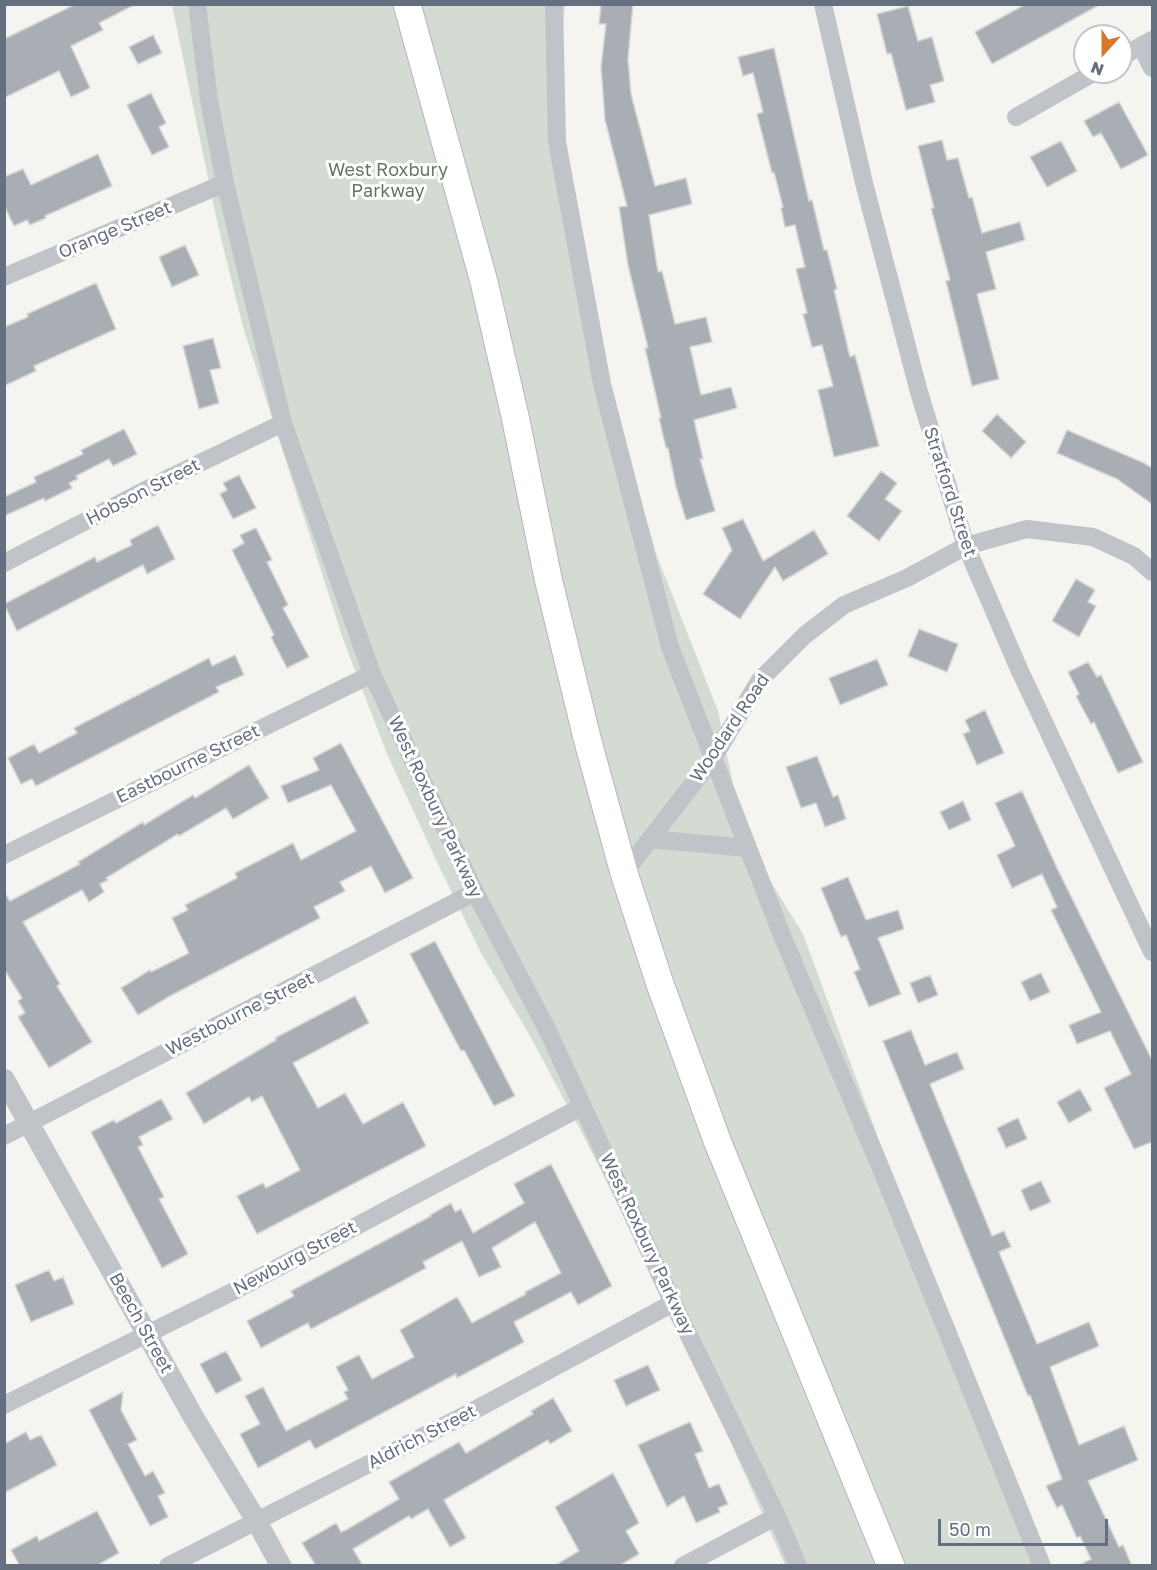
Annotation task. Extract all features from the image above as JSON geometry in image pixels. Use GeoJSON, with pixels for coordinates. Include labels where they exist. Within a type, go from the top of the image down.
{"type":"FeatureCollection","features":[{"type":"Feature","properties":{"kind":"main road"},"geometry":{"type":"LineString","coordinates":[[407,4],[484,282],[586,738],[624,873],[660,984],[718,1143],[891,1566]]}},
{"type":"Feature","properties":{"kind":"street","name":"West Roxbury Parkway"},"geometry":{"type":"LineString","coordinates":[[197,4],[209,100],[225,183],[284,423],[372,674],[475,892],[549,1033],[673,1303],[777,1516],[798,1566]]}},
{"type":"Feature","properties":{"kind":"street"},"geometry":{"type":"LineString","coordinates":[[554,4],[557,142],[602,384],[670,648],[783,938],[882,1171],[1042,1566]]}},
{"type":"Feature","properties":{"kind":"street","name":"Stratford Street"},"geometry":{"type":"LineString","coordinates":[[823,4],[864,183],[919,392],[966,546],[1019,669],[1148,933],[1152,952]]}},
{"type":"Feature","properties":{"kind":"street"},"geometry":{"type":"LineString","coordinates":[[1133,51],[1147,43],[1152,68]]}},
{"type":"Feature","properties":{"kind":"street"},"geometry":{"type":"LineString","coordinates":[[1016,117],[1074,84]]}},
{"type":"Feature","properties":{"kind":"street","name":"Orange Street"},"geometry":{"type":"LineString","coordinates":[[4,277],[225,183]]}},
{"type":"Feature","properties":{"kind":"street","name":"Hobson Street"},"geometry":{"type":"LineString","coordinates":[[4,563],[173,476],[284,423]]}},
{"type":"Feature","properties":{"kind":"street","name":"Woodard Road"},"geometry":{"type":"LineString","coordinates":[[624,873],[713,758],[760,680],[805,635],[844,605],[907,578],[966,546],[1027,529],[1093,537],[1134,556],[1152,572]]}},
{"type":"Feature","properties":{"kind":"street","name":"Eastbourne Street"},"geometry":{"type":"LineString","coordinates":[[4,855],[372,674]]}},
{"type":"Feature","properties":{"kind":"street"},"geometry":{"type":"LineString","coordinates":[[650,839],[748,848]]}},
{"type":"Feature","properties":{"kind":"street","name":"Westbourne Street"},"geometry":{"type":"LineString","coordinates":[[4,1136],[475,892]]}},
{"type":"Feature","properties":{"kind":"street","name":"Beech Street"},"geometry":{"type":"LineString","coordinates":[[4,1079],[194,1418],[281,1566]]}},
{"type":"Feature","properties":{"kind":"street","name":"Newburg Street"},"geometry":{"type":"LineString","coordinates":[[4,1405],[230,1293],[583,1106]]}},
{"type":"Feature","properties":{"kind":"street","name":"Aldrich Street"},"geometry":{"type":"LineString","coordinates":[[168,1566],[473,1411],[673,1303]]}},
{"type":"Feature","properties":{"kind":"street"},"geometry":{"type":"LineString","coordinates":[[683,1566],[777,1516]]}},
{"type":"Feature","properties":{"kind":"green space","name":"West Roxbury Parkway"},"geometry":{"type":"Polygon","coordinates":[[[172,5],[565,5],[561,47],[564,206],[628,456],[657,556],[718,711],[744,839],[803,934],[927,1266],[955,1327],[1050,1565],[785,1565],[681,1330],[581,1131],[530,1036],[481,953],[387,754],[343,639],[243,327],[218,226],[172,5]]]}},
{"type":"Feature","properties":{"kind":"building"},"geometry":{"type":"Polygon","coordinates":[[[76,4],[136,4],[99,23],[103,30],[71,46],[90,88],[71,97],[59,71],[4,98],[4,39],[76,4]]]}},
{"type":"Feature","properties":{"kind":"building"},"geometry":{"type":"Polygon","coordinates":[[[601,4],[633,4],[628,59],[631,94],[655,186],[686,178],[692,204],[649,215],[658,272],[662,271],[675,324],[706,317],[712,342],[690,347],[701,395],[731,387],[737,408],[694,420],[703,459],[700,459],[715,511],[686,520],[659,418],[661,418],[645,348],[648,348],[628,265],[619,207],[627,206],[605,120],[601,67],[606,24],[599,24],[601,4]]]}},
{"type":"Feature","properties":{"kind":"building"},"geometry":{"type":"Polygon","coordinates":[[[1026,4],[1101,4],[992,64],[975,32],[1026,4]]]}},
{"type":"Feature","properties":{"kind":"building"},"geometry":{"type":"Polygon","coordinates":[[[908,6],[918,41],[932,37],[944,81],[930,85],[935,102],[906,110],[891,53],[887,54],[877,14],[908,6]]]}},
{"type":"Feature","properties":{"kind":"building"},"geometry":{"type":"Polygon","coordinates":[[[153,35],[162,53],[138,64],[129,47],[153,35]]]}},
{"type":"Feature","properties":{"kind":"building"},"geometry":{"type":"Polygon","coordinates":[[[774,48],[809,201],[812,200],[824,250],[827,250],[837,289],[834,290],[850,357],[855,355],[879,446],[834,457],[818,390],[833,386],[822,345],[812,347],[803,314],[807,313],[796,269],[805,267],[795,225],[785,227],[781,208],[783,207],[757,114],[763,112],[753,73],[743,76],[738,57],[774,48]]]}},
{"type":"Feature","properties":{"kind":"building"},"geometry":{"type":"Polygon","coordinates":[[[151,93],[166,123],[159,127],[169,147],[152,155],[127,105],[151,93]]]}},
{"type":"Feature","properties":{"kind":"building"},"geometry":{"type":"Polygon","coordinates":[[[1119,102],[1148,155],[1121,169],[1101,133],[1093,137],[1084,121],[1119,102]]]}},
{"type":"Feature","properties":{"kind":"building"},"geometry":{"type":"Polygon","coordinates":[[[942,140],[947,160],[958,158],[982,233],[1020,222],[1025,240],[986,252],[996,289],[977,294],[999,379],[972,386],[946,281],[950,280],[918,146],[942,140]]]}},
{"type":"Feature","properties":{"kind":"building"},"geometry":{"type":"Polygon","coordinates":[[[1061,141],[1077,171],[1047,187],[1030,157],[1061,141]]]}},
{"type":"Feature","properties":{"kind":"building"},"geometry":{"type":"Polygon","coordinates":[[[98,154],[112,186],[30,225],[27,220],[14,226],[4,205],[4,177],[23,169],[31,185],[98,154]]]}},
{"type":"Feature","properties":{"kind":"building"},"geometry":{"type":"Polygon","coordinates":[[[185,245],[199,275],[172,287],[159,257],[185,245]]]}},
{"type":"Feature","properties":{"kind":"building"},"geometry":{"type":"Polygon","coordinates":[[[96,283],[116,329],[34,366],[36,371],[4,386],[4,327],[28,317],[27,314],[96,283]]]}},
{"type":"Feature","properties":{"kind":"building"},"geometry":{"type":"Polygon","coordinates":[[[213,338],[221,368],[210,370],[219,403],[199,409],[183,346],[213,338]]]}},
{"type":"Feature","properties":{"kind":"building"},"geometry":{"type":"Polygon","coordinates":[[[997,414],[1026,442],[1011,458],[982,431],[997,414]]]}},
{"type":"Feature","properties":{"kind":"building"},"geometry":{"type":"Polygon","coordinates":[[[124,429],[137,454],[113,466],[109,459],[76,476],[78,479],[69,483],[72,488],[4,516],[4,497],[36,482],[34,477],[83,454],[81,450],[124,429]]]}},
{"type":"Feature","properties":{"kind":"building"},"geometry":{"type":"Polygon","coordinates":[[[1067,430],[1152,468],[1152,504],[1117,479],[1057,453],[1067,430]]]}},
{"type":"Feature","properties":{"kind":"building"},"geometry":{"type":"Polygon","coordinates":[[[881,471],[897,483],[885,499],[902,511],[879,541],[847,516],[881,471]]]}},
{"type":"Feature","properties":{"kind":"building"},"geometry":{"type":"Polygon","coordinates":[[[239,475],[256,508],[233,519],[220,494],[227,490],[223,483],[239,475]]]}},
{"type":"Feature","properties":{"kind":"building"},"geometry":{"type":"Polygon","coordinates":[[[743,519],[763,561],[814,530],[828,554],[783,581],[775,567],[740,619],[703,594],[732,550],[722,528],[743,519]]]}},
{"type":"Feature","properties":{"kind":"building"},"geometry":{"type":"Polygon","coordinates":[[[158,525],[175,559],[147,574],[143,565],[17,631],[4,604],[95,557],[97,562],[132,545],[130,540],[158,525]]]}},
{"type":"Feature","properties":{"kind":"building"},"geometry":{"type":"Polygon","coordinates":[[[256,528],[272,560],[267,562],[288,605],[283,608],[309,657],[287,668],[271,637],[274,635],[232,550],[244,543],[240,535],[256,528]]]}},
{"type":"Feature","properties":{"kind":"building"},"geometry":{"type":"Polygon","coordinates":[[[1076,579],[1095,590],[1088,602],[1096,606],[1079,637],[1052,621],[1076,579]]]}},
{"type":"Feature","properties":{"kind":"building"},"geometry":{"type":"Polygon","coordinates":[[[919,629],[958,644],[947,672],[908,656],[919,629]]]}},
{"type":"Feature","properties":{"kind":"building"},"geometry":{"type":"Polygon","coordinates":[[[235,655],[244,675],[216,687],[219,692],[36,786],[32,779],[21,784],[8,758],[34,744],[39,753],[77,733],[74,728],[209,658],[212,666],[235,655]]]}},
{"type":"Feature","properties":{"kind":"building"},"geometry":{"type":"Polygon","coordinates":[[[877,659],[888,685],[840,705],[829,678],[877,659]]]}},
{"type":"Feature","properties":{"kind":"building"},"geometry":{"type":"Polygon","coordinates":[[[1088,662],[1097,677],[1101,675],[1143,762],[1118,773],[1094,722],[1091,724],[1076,696],[1079,694],[1068,672],[1088,662]]]}},
{"type":"Feature","properties":{"kind":"building"},"geometry":{"type":"Polygon","coordinates":[[[985,710],[1004,753],[977,765],[963,734],[970,731],[965,720],[985,710]]]}},
{"type":"Feature","properties":{"kind":"building"},"geometry":{"type":"Polygon","coordinates":[[[341,743],[413,878],[385,893],[371,866],[340,882],[345,891],[314,907],[320,918],[138,1015],[121,988],[150,970],[151,972],[189,953],[172,918],[188,910],[185,905],[237,878],[235,873],[293,843],[301,860],[356,831],[331,785],[288,803],[281,786],[319,770],[313,758],[341,743]]]}},
{"type":"Feature","properties":{"kind":"building"},"geometry":{"type":"Polygon","coordinates":[[[817,756],[833,797],[838,795],[846,819],[825,827],[816,803],[801,808],[786,767],[817,756]]]}},
{"type":"Feature","properties":{"kind":"building"},"geometry":{"type":"Polygon","coordinates":[[[249,765],[269,798],[233,819],[226,808],[179,836],[178,834],[106,878],[108,880],[100,884],[104,892],[89,902],[82,890],[23,922],[60,984],[57,986],[92,1042],[49,1068],[18,1017],[25,1013],[18,1001],[22,998],[4,969],[4,892],[10,901],[80,864],[78,862],[143,822],[144,825],[193,795],[195,798],[249,765]]]}},
{"type":"Feature","properties":{"kind":"building"},"geometry":{"type":"Polygon","coordinates":[[[1022,791],[1057,868],[1152,1060],[1152,1142],[1134,1149],[1104,1088],[1131,1074],[1110,1031],[1077,1044],[1069,1025],[1101,1012],[1051,910],[1057,907],[1042,874],[1012,888],[997,855],[1015,846],[995,803],[1022,791]]]}},
{"type":"Feature","properties":{"kind":"building"},"geometry":{"type":"Polygon","coordinates":[[[963,801],[971,820],[949,830],[940,812],[963,801]]]}},
{"type":"Feature","properties":{"kind":"building"},"geometry":{"type":"Polygon","coordinates":[[[848,877],[866,920],[898,910],[904,929],[878,938],[901,994],[869,1007],[854,972],[860,969],[846,935],[841,937],[821,888],[848,877]]]}},
{"type":"Feature","properties":{"kind":"building"},"geometry":{"type":"Polygon","coordinates":[[[435,941],[515,1096],[494,1106],[464,1050],[461,1051],[410,954],[435,941]]]}},
{"type":"Feature","properties":{"kind":"building"},"geometry":{"type":"Polygon","coordinates":[[[1041,973],[1050,992],[1030,1001],[1021,982],[1041,973]]]}},
{"type":"Feature","properties":{"kind":"building"},"geometry":{"type":"Polygon","coordinates":[[[930,975],[938,995],[918,1003],[910,983],[930,975]]]}},
{"type":"Feature","properties":{"kind":"building"},"geometry":{"type":"Polygon","coordinates":[[[355,996],[369,1023],[293,1063],[318,1108],[345,1093],[363,1124],[403,1102],[426,1146],[257,1234],[237,1196],[263,1183],[266,1188],[300,1170],[262,1096],[252,1102],[249,1097],[204,1124],[186,1093],[276,1040],[275,1038],[355,996]]]}},
{"type":"Feature","properties":{"kind":"building"},"geometry":{"type":"Polygon","coordinates":[[[911,1030],[925,1065],[957,1052],[964,1069],[930,1084],[992,1236],[1004,1231],[1011,1247],[999,1252],[1037,1344],[1089,1322],[1099,1346],[1050,1367],[1079,1445],[1124,1426],[1138,1460],[1088,1481],[1119,1547],[1123,1545],[1132,1566],[1078,1566],[1091,1559],[1080,1536],[1077,1538],[1062,1505],[1057,1508],[1046,1486],[1062,1479],[1030,1395],[1028,1396],[883,1041],[911,1030]]]}},
{"type":"Feature","properties":{"kind":"building"},"geometry":{"type":"Polygon","coordinates":[[[1080,1089],[1092,1110],[1069,1123],[1057,1102],[1080,1089]]]}},
{"type":"Feature","properties":{"kind":"building"},"geometry":{"type":"Polygon","coordinates":[[[161,1099],[173,1119],[139,1137],[143,1145],[138,1147],[164,1197],[159,1199],[188,1254],[162,1268],[91,1132],[114,1120],[116,1123],[161,1099]]]}},
{"type":"Feature","properties":{"kind":"building"},"geometry":{"type":"Polygon","coordinates":[[[1018,1118],[1027,1139],[1006,1148],[997,1128],[1018,1118]]]}},
{"type":"Feature","properties":{"kind":"building"},"geometry":{"type":"Polygon","coordinates":[[[551,1164],[612,1286],[578,1305],[571,1292],[514,1322],[524,1342],[457,1378],[456,1374],[315,1449],[310,1440],[258,1468],[240,1434],[260,1424],[245,1396],[263,1387],[286,1431],[348,1399],[344,1392],[348,1390],[336,1367],[359,1355],[372,1379],[414,1357],[400,1330],[457,1297],[472,1323],[561,1273],[535,1222],[492,1248],[501,1267],[479,1277],[462,1241],[423,1262],[426,1268],[393,1286],[311,1329],[308,1323],[261,1348],[247,1321],[294,1296],[291,1291],[451,1203],[455,1212],[461,1209],[473,1233],[524,1203],[514,1184],[551,1164]]]}},
{"type":"Feature","properties":{"kind":"building"},"geometry":{"type":"Polygon","coordinates":[[[1041,1181],[1051,1202],[1030,1211],[1021,1190],[1041,1181]]]}},
{"type":"Feature","properties":{"kind":"building"},"geometry":{"type":"Polygon","coordinates":[[[49,1270],[54,1281],[63,1277],[74,1304],[31,1322],[15,1285],[49,1270]]]}},
{"type":"Feature","properties":{"kind":"building"},"geometry":{"type":"Polygon","coordinates":[[[226,1351],[242,1380],[216,1394],[200,1364],[226,1351]]]}},
{"type":"Feature","properties":{"kind":"building"},"geometry":{"type":"Polygon","coordinates":[[[648,1365],[660,1390],[626,1406],[614,1380],[648,1365]]]}},
{"type":"Feature","properties":{"kind":"building"},"geometry":{"type":"Polygon","coordinates":[[[123,1392],[121,1410],[137,1440],[128,1444],[145,1476],[153,1471],[165,1493],[158,1496],[168,1517],[150,1526],[89,1410],[123,1392]]]}},
{"type":"Feature","properties":{"kind":"building"},"geometry":{"type":"Polygon","coordinates":[[[553,1398],[572,1431],[550,1444],[548,1440],[444,1500],[466,1538],[450,1547],[428,1509],[411,1519],[409,1516],[353,1549],[363,1566],[316,1566],[302,1543],[336,1523],[341,1532],[346,1530],[399,1499],[389,1482],[459,1442],[466,1453],[533,1414],[531,1411],[553,1398]]]}},
{"type":"Feature","properties":{"kind":"building"},"geometry":{"type":"Polygon","coordinates":[[[690,1422],[703,1451],[695,1454],[709,1488],[719,1484],[728,1504],[718,1508],[720,1512],[696,1523],[684,1496],[667,1507],[638,1445],[690,1422]]]}},
{"type":"Feature","properties":{"kind":"building"},"geometry":{"type":"Polygon","coordinates":[[[26,1432],[30,1440],[41,1435],[57,1465],[4,1493],[4,1444],[26,1432]]]}},
{"type":"Feature","properties":{"kind":"building"},"geometry":{"type":"Polygon","coordinates":[[[613,1473],[639,1523],[626,1531],[639,1554],[619,1566],[554,1566],[579,1551],[555,1507],[613,1473]]]}},
{"type":"Feature","properties":{"kind":"building"},"geometry":{"type":"Polygon","coordinates":[[[97,1511],[119,1553],[96,1566],[20,1566],[11,1550],[37,1536],[39,1541],[97,1511]]]}}]}
